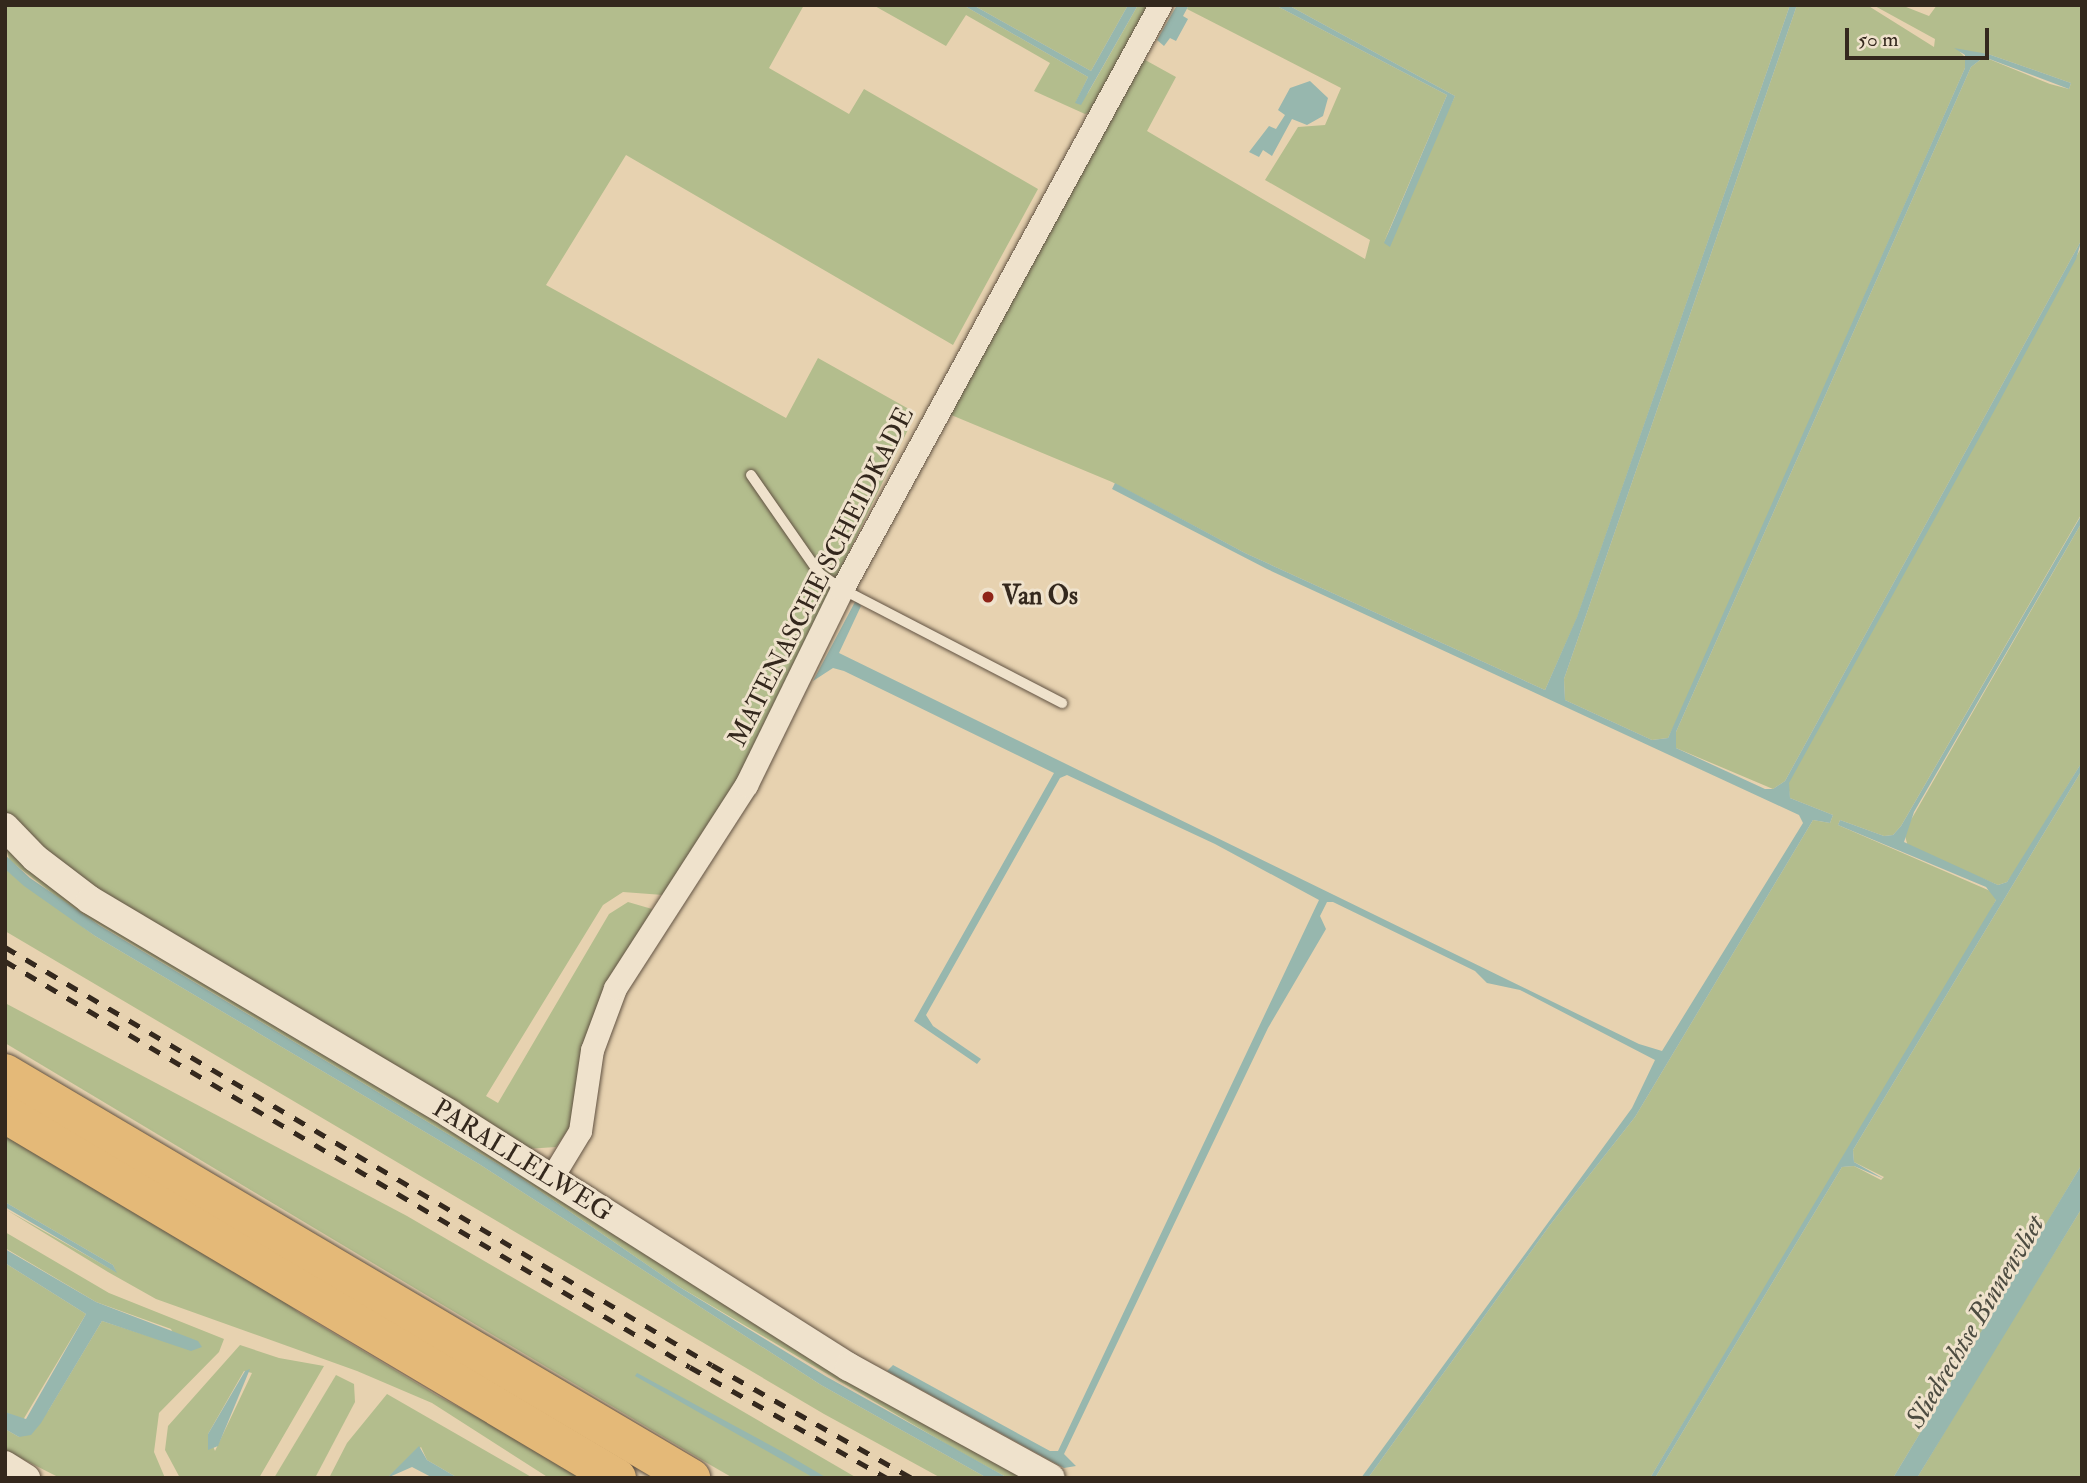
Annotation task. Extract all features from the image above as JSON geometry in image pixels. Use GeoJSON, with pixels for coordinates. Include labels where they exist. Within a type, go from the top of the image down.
{"type":"FeatureCollection","features":[{"type":"Feature","properties":{"kind":"highway"},"geometry":{"type":"LineString","coordinates":[[5,1073],[691,1478]]}},
{"type":"Feature","properties":{"kind":"highway"},"geometry":{"type":"LineString","coordinates":[[5,1114],[617,1478]]}},
{"type":"Feature","properties":{"kind":"street","name":"MATENASCHE SCHEIDKADE"},"geometry":{"type":"LineString","coordinates":[[552,1177],[580,1131],[592,1050],[615,988],[746,786],[842,589],[1160,5]]}},
{"type":"Feature","properties":{"kind":"street","name":"PARALLELWEG"},"geometry":{"type":"LineString","coordinates":[[5,827],[35,858],[90,900],[552,1177],[849,1367],[1051,1478]]}},
{"type":"Feature","properties":{"kind":"street"},"geometry":{"type":"LineString","coordinates":[[5,1465],[26,1478]]}},
{"type":"Feature","properties":{"kind":"lane"},"geometry":{"type":"LineString","coordinates":[[751,475],[819,573],[842,589],[1062,703]]}},
{"type":"Feature","properties":{"kind":"green space"},"geometry":{"type":"Polygon","coordinates":[[[5,5],[804,5],[769,68],[849,114],[864,89],[1038,189],[953,345],[626,155],[546,285],[786,418],[818,358],[916,413],[741,775],[663,895],[623,892],[603,905],[486,1096],[498,1103],[609,914],[628,902],[652,909],[576,1118],[556,1147],[526,1149],[94,891],[5,814],[5,5]]]}},
{"type":"Feature","properties":{"kind":"green space"},"geometry":{"type":"Polygon","coordinates":[[[873,5],[963,5],[1088,77],[1076,102],[1088,93],[1138,5],[1151,5],[1091,112],[1085,114],[1034,91],[1050,63],[966,15],[946,46],[873,5]]]}},
{"type":"Feature","properties":{"kind":"green space"},"geometry":{"type":"Polygon","coordinates":[[[973,5],[1128,5],[1091,71],[973,5]]]}},
{"type":"Feature","properties":{"kind":"green space"},"geometry":{"type":"Polygon","coordinates":[[[1189,5],[1275,5],[1447,95],[1384,242],[1455,96],[1288,5],[1790,5],[1577,618],[1545,690],[1245,553],[1112,482],[944,412],[1138,56],[1176,77],[1147,131],[1365,259],[1370,240],[1265,180],[1298,127],[1325,125],[1341,88],[1187,9],[1189,5]]]}},
{"type":"Feature","properties":{"kind":"green space"},"geometry":{"type":"Polygon","coordinates":[[[1797,5],[1867,5],[1934,47],[1935,39],[1873,5],[1901,5],[1929,16],[1937,5],[2082,5],[2082,239],[1785,781],[1773,789],[1676,748],[1676,732],[1971,67],[1984,57],[2050,84],[2069,89],[2071,83],[1988,54],[1960,52],[1968,60],[1965,68],[1680,714],[1668,738],[1652,740],[1565,700],[1564,679],[1797,5]]]}},
{"type":"Feature","properties":{"kind":"green space"},"geometry":{"type":"Polygon","coordinates":[[[2082,246],[2082,513],[1901,826],[1893,835],[1884,836],[1840,820],[1838,825],[1995,893],[1996,900],[1971,947],[1650,1478],[1368,1478],[1550,1225],[1635,1117],[1813,820],[1830,823],[1833,815],[1790,798],[1788,783],[2082,246]]]}},
{"type":"Feature","properties":{"kind":"green space"},"geometry":{"type":"Polygon","coordinates":[[[2082,522],[2082,762],[2017,868],[2007,882],[1998,885],[1908,847],[1904,832],[2082,522]]]}},
{"type":"Feature","properties":{"kind":"green space"},"geometry":{"type":"Polygon","coordinates":[[[2082,770],[2082,1164],[2029,1253],[1893,1478],[1655,1478],[1842,1167],[1854,1166],[1881,1180],[1884,1177],[1854,1162],[1853,1150],[2082,770]]]}},
{"type":"Feature","properties":{"kind":"green space"},"geometry":{"type":"Polygon","coordinates":[[[5,840],[1031,1478],[1008,1478],[678,1286],[518,1176],[70,907],[9,860],[5,840]]]}},
{"type":"Feature","properties":{"kind":"green space"},"geometry":{"type":"Polygon","coordinates":[[[5,869],[95,936],[479,1164],[821,1385],[987,1478],[941,1478],[824,1414],[5,931],[5,869]]]}},
{"type":"Feature","properties":{"kind":"green space"},"geometry":{"type":"Polygon","coordinates":[[[5,1003],[407,1216],[857,1478],[733,1478],[5,1043],[5,1003]]]}},
{"type":"Feature","properties":{"kind":"green space"},"geometry":{"type":"Polygon","coordinates":[[[5,1133],[257,1280],[298,1312],[438,1396],[591,1478],[549,1478],[432,1403],[357,1371],[156,1299],[108,1272],[5,1209],[116,1272],[113,1265],[5,1202],[5,1133]]]}},
{"type":"Feature","properties":{"kind":"green space"},"geometry":{"type":"Polygon","coordinates":[[[2082,1208],[2082,1478],[1917,1478],[1986,1363],[2082,1208]]]}},
{"type":"Feature","properties":{"kind":"green space"},"geometry":{"type":"Polygon","coordinates":[[[5,1232],[109,1293],[224,1339],[219,1352],[159,1413],[154,1452],[165,1478],[60,1478],[5,1450],[5,1429],[19,1437],[48,1411],[102,1321],[179,1346],[171,1329],[96,1302],[5,1248],[5,1232]]]}},
{"type":"Feature","properties":{"kind":"green space"},"geometry":{"type":"Polygon","coordinates":[[[5,1263],[86,1314],[23,1420],[5,1412],[5,1263]]]}},
{"type":"Feature","properties":{"kind":"green space"},"geometry":{"type":"Polygon","coordinates":[[[240,1345],[279,1358],[324,1366],[259,1478],[180,1478],[165,1450],[168,1426],[240,1345]],[[244,1371],[208,1434],[215,1451],[252,1373],[244,1371]]]}},
{"type":"Feature","properties":{"kind":"green space"},"geometry":{"type":"Polygon","coordinates":[[[336,1375],[354,1384],[355,1402],[315,1478],[274,1478],[336,1375]]]}},
{"type":"Feature","properties":{"kind":"green space"},"geometry":{"type":"Polygon","coordinates":[[[387,1394],[533,1478],[458,1478],[427,1460],[421,1447],[387,1478],[329,1478],[347,1443],[387,1394]]]}},
{"type":"Feature","properties":{"kind":"water"},"geometry":{"type":"Polygon","coordinates":[[[963,5],[973,5],[1091,71],[1128,5],[1138,5],[1081,105],[1075,103],[1088,77],[963,5]]]}},
{"type":"Feature","properties":{"kind":"water"},"geometry":{"type":"Polygon","coordinates":[[[1177,5],[1189,5],[1183,16],[1188,19],[1176,41],[1170,38],[1164,46],[1157,40],[1177,5]]]}},
{"type":"Feature","properties":{"kind":"water"},"geometry":{"type":"Polygon","coordinates":[[[1275,5],[1288,5],[1455,96],[1390,247],[1384,243],[1447,95],[1275,5]]]}},
{"type":"Feature","properties":{"kind":"water"},"geometry":{"type":"Polygon","coordinates":[[[1790,5],[1797,5],[1564,679],[1565,700],[1652,740],[1668,738],[1965,68],[1965,55],[1954,48],[1988,54],[2071,83],[2069,89],[1984,57],[1971,67],[1676,732],[1676,748],[1765,789],[1773,789],[1785,781],[2082,239],[2076,259],[1998,404],[1789,783],[1790,798],[1833,815],[1830,823],[1813,820],[1635,1117],[1550,1225],[1368,1478],[1361,1478],[1632,1108],[1655,1060],[1520,990],[1487,983],[1475,971],[1333,902],[1327,902],[1320,916],[1326,929],[1268,1028],[1064,1454],[1076,1466],[1064,1468],[887,1371],[893,1365],[1050,1451],[1058,1451],[1319,900],[1215,844],[1067,775],[1060,778],[926,1015],[933,1026],[981,1059],[977,1064],[914,1021],[1054,773],[844,671],[833,668],[813,681],[856,600],[861,606],[839,653],[1639,1044],[1662,1051],[1803,823],[1799,815],[1267,569],[1112,489],[1115,483],[1245,553],[1545,690],[1577,617],[1790,5]]]}},
{"type":"Feature","properties":{"kind":"water"},"geometry":{"type":"Polygon","coordinates":[[[1310,81],[1328,98],[1323,116],[1307,125],[1292,119],[1272,156],[1263,150],[1259,157],[1249,152],[1269,126],[1276,129],[1285,115],[1278,110],[1290,88],[1310,81]]]}},
{"type":"Feature","properties":{"kind":"water"},"geometry":{"type":"Polygon","coordinates":[[[2082,514],[2082,522],[1914,812],[1904,842],[1998,885],[2007,882],[2082,762],[2082,770],[1853,1150],[1854,1162],[1884,1179],[1854,1166],[1842,1167],[1655,1478],[1650,1478],[1996,900],[1986,887],[1838,825],[1840,820],[1884,836],[1893,835],[1901,826],[2082,514]]]}},
{"type":"Feature","properties":{"kind":"water"},"geometry":{"type":"Polygon","coordinates":[[[5,855],[30,878],[99,925],[518,1176],[678,1286],[827,1377],[1008,1478],[987,1478],[821,1385],[479,1164],[95,936],[24,886],[5,869],[5,855]]]}},
{"type":"Feature","properties":{"kind":"water"},"geometry":{"type":"Polygon","coordinates":[[[2082,1164],[2082,1208],[1917,1478],[1893,1478],[2082,1164]]]}},
{"type":"Feature","properties":{"kind":"water"},"geometry":{"type":"Polygon","coordinates":[[[5,1202],[113,1265],[117,1273],[5,1207],[5,1202]]]}},
{"type":"Feature","properties":{"kind":"water"},"geometry":{"type":"Polygon","coordinates":[[[5,1249],[96,1302],[198,1341],[202,1347],[191,1351],[102,1321],[41,1423],[31,1435],[19,1437],[5,1429],[5,1412],[26,1419],[86,1314],[5,1263],[5,1249]]]}},
{"type":"Feature","properties":{"kind":"water"},"geometry":{"type":"Polygon","coordinates":[[[250,1369],[218,1446],[208,1450],[208,1434],[245,1371],[250,1369]]]}},
{"type":"Feature","properties":{"kind":"water"},"geometry":{"type":"Polygon","coordinates":[[[637,1373],[827,1478],[814,1478],[635,1376],[637,1373]]]}},
{"type":"Feature","properties":{"kind":"water"},"geometry":{"type":"Polygon","coordinates":[[[419,1446],[427,1460],[458,1478],[433,1478],[412,1467],[387,1478],[419,1446]]]}},
{"type":"Feature","properties":{"kind":"railway"},"geometry":{"type":"LineString","coordinates":[[5,947],[712,1365],[912,1478]]}},
{"type":"Feature","properties":{"kind":"railway"},"geometry":{"type":"LineString","coordinates":[[5,961],[690,1367],[887,1478]]}},
{"type":"Feature","properties":{"kind":"place","name":"Van Os"},"geometry":{"type":"Point","coordinates":[988,597]}},
{"type":"Feature","properties":{"kind":"water label","name":"Sliedrechtse Binnenvliet"},"geometry":{"type":"Point","coordinates":[1976,1322]}}]}
